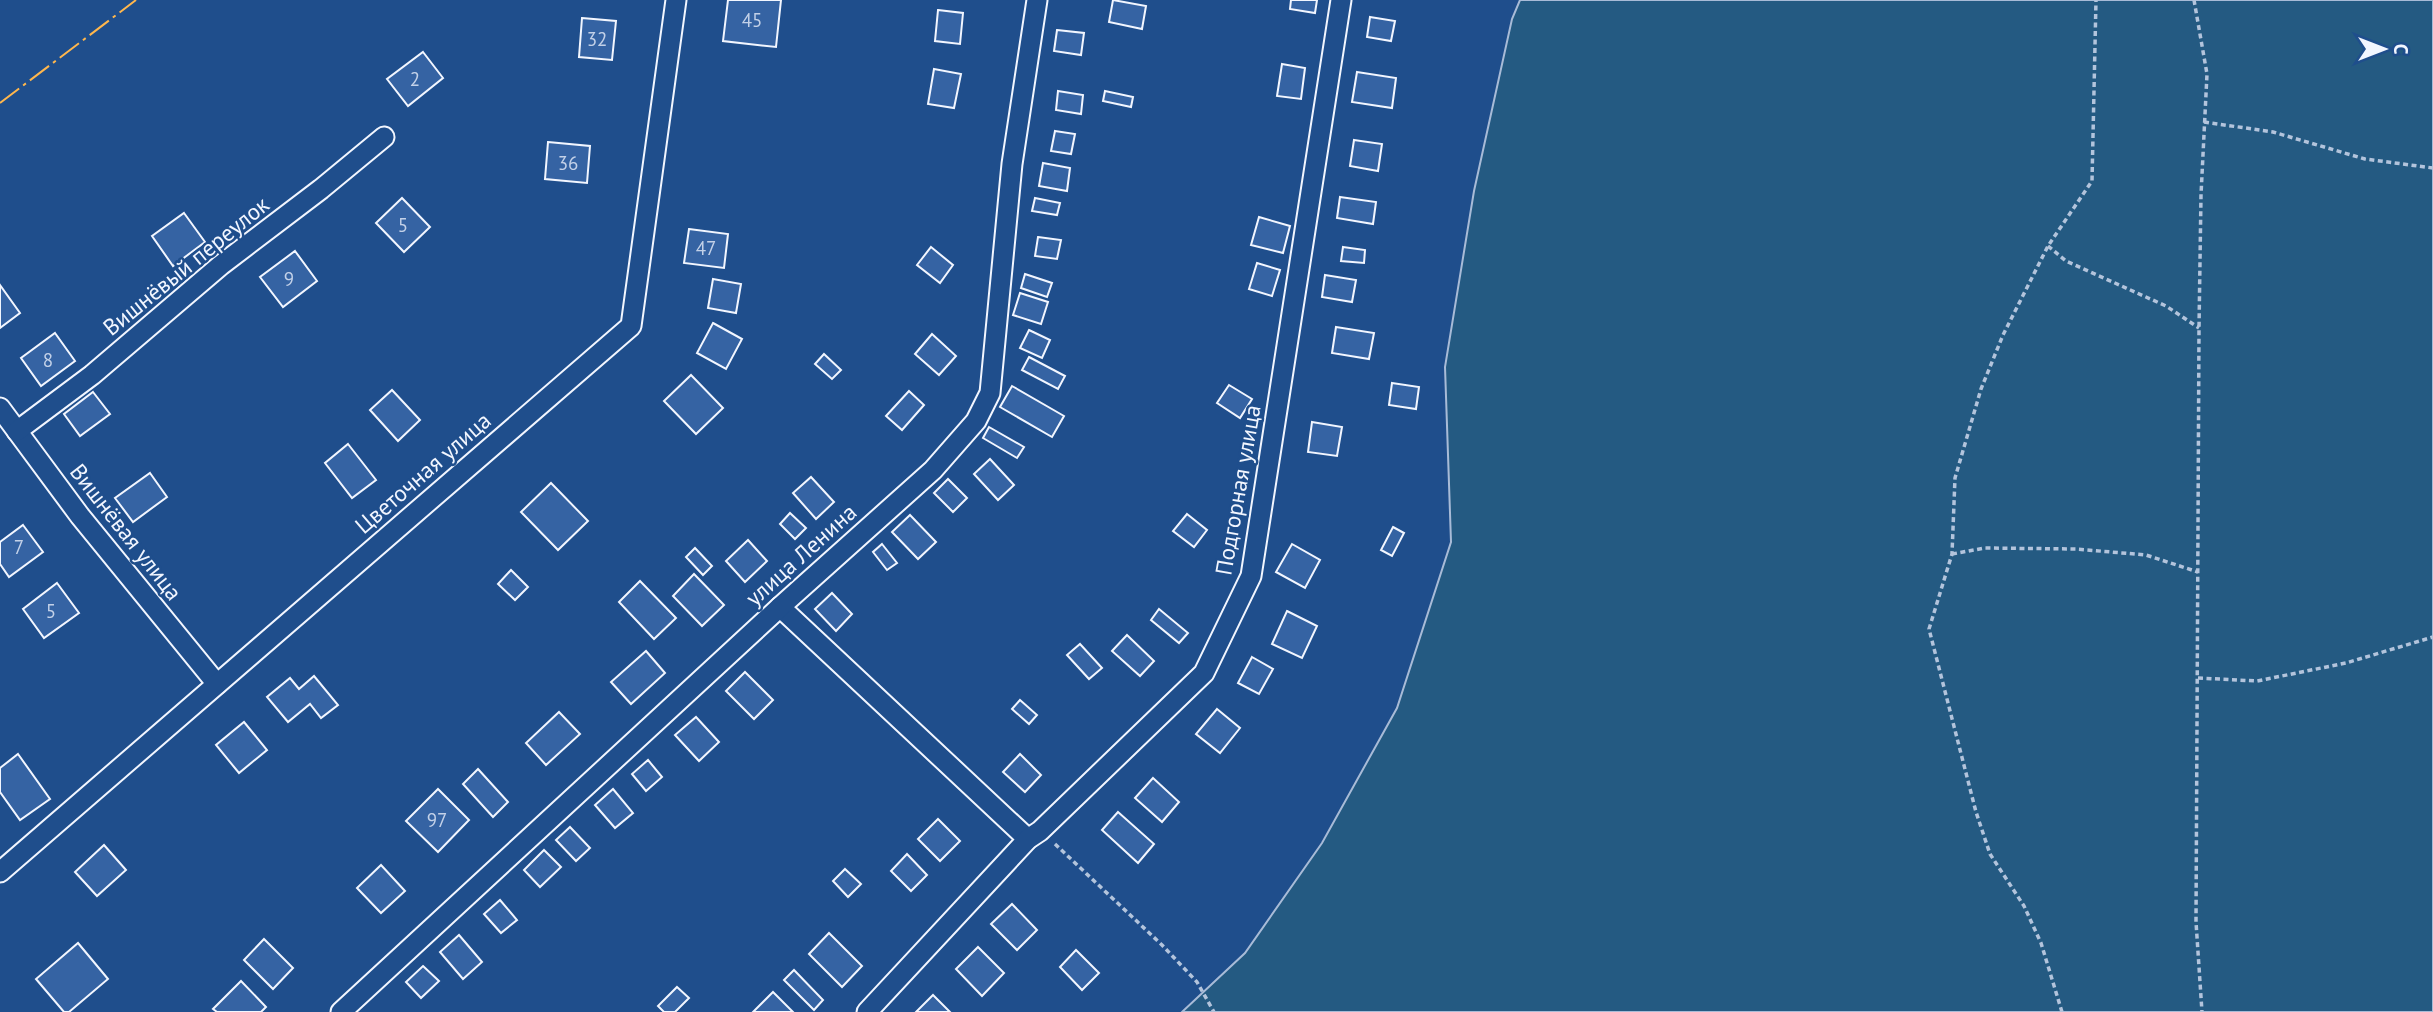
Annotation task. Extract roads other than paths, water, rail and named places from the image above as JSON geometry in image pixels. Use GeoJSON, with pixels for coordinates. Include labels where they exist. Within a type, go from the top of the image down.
{"type":"FeatureCollection","features":[{"type":"Feature","properties":{"kind":"street","name":"Цветочная улица"},"geometry":{"type":"LineString","coordinates":[[0,873],[631,326],[676,0]]}},
{"type":"Feature","properties":{"kind":"street","name":"улица Ленина"},"geometry":{"type":"LineString","coordinates":[[341,1012],[780,607],[933,470],[976,421],[990,393],[1012,164],[1037,0]]}},
{"type":"Feature","properties":{"kind":"street","name":"Подгорная улица"},"geometry":{"type":"LineString","coordinates":[[867,1012],[1034,835],[1204,673],[1251,576],[1341,0]]}},
{"type":"Feature","properties":{"kind":"street","name":"Вишнёвый переулок"},"geometry":{"type":"LineString","coordinates":[[18,431],[92,376],[221,265],[384,137]]}},
{"type":"Feature","properties":{"kind":"street","name":"Вишнёвая улица"},"geometry":{"type":"LineString","coordinates":[[0,408],[80,516],[217,684]]}},
{"type":"Feature","properties":{"kind":"street"},"geometry":{"type":"LineString","coordinates":[[780,607],[1034,835]]}}]}
